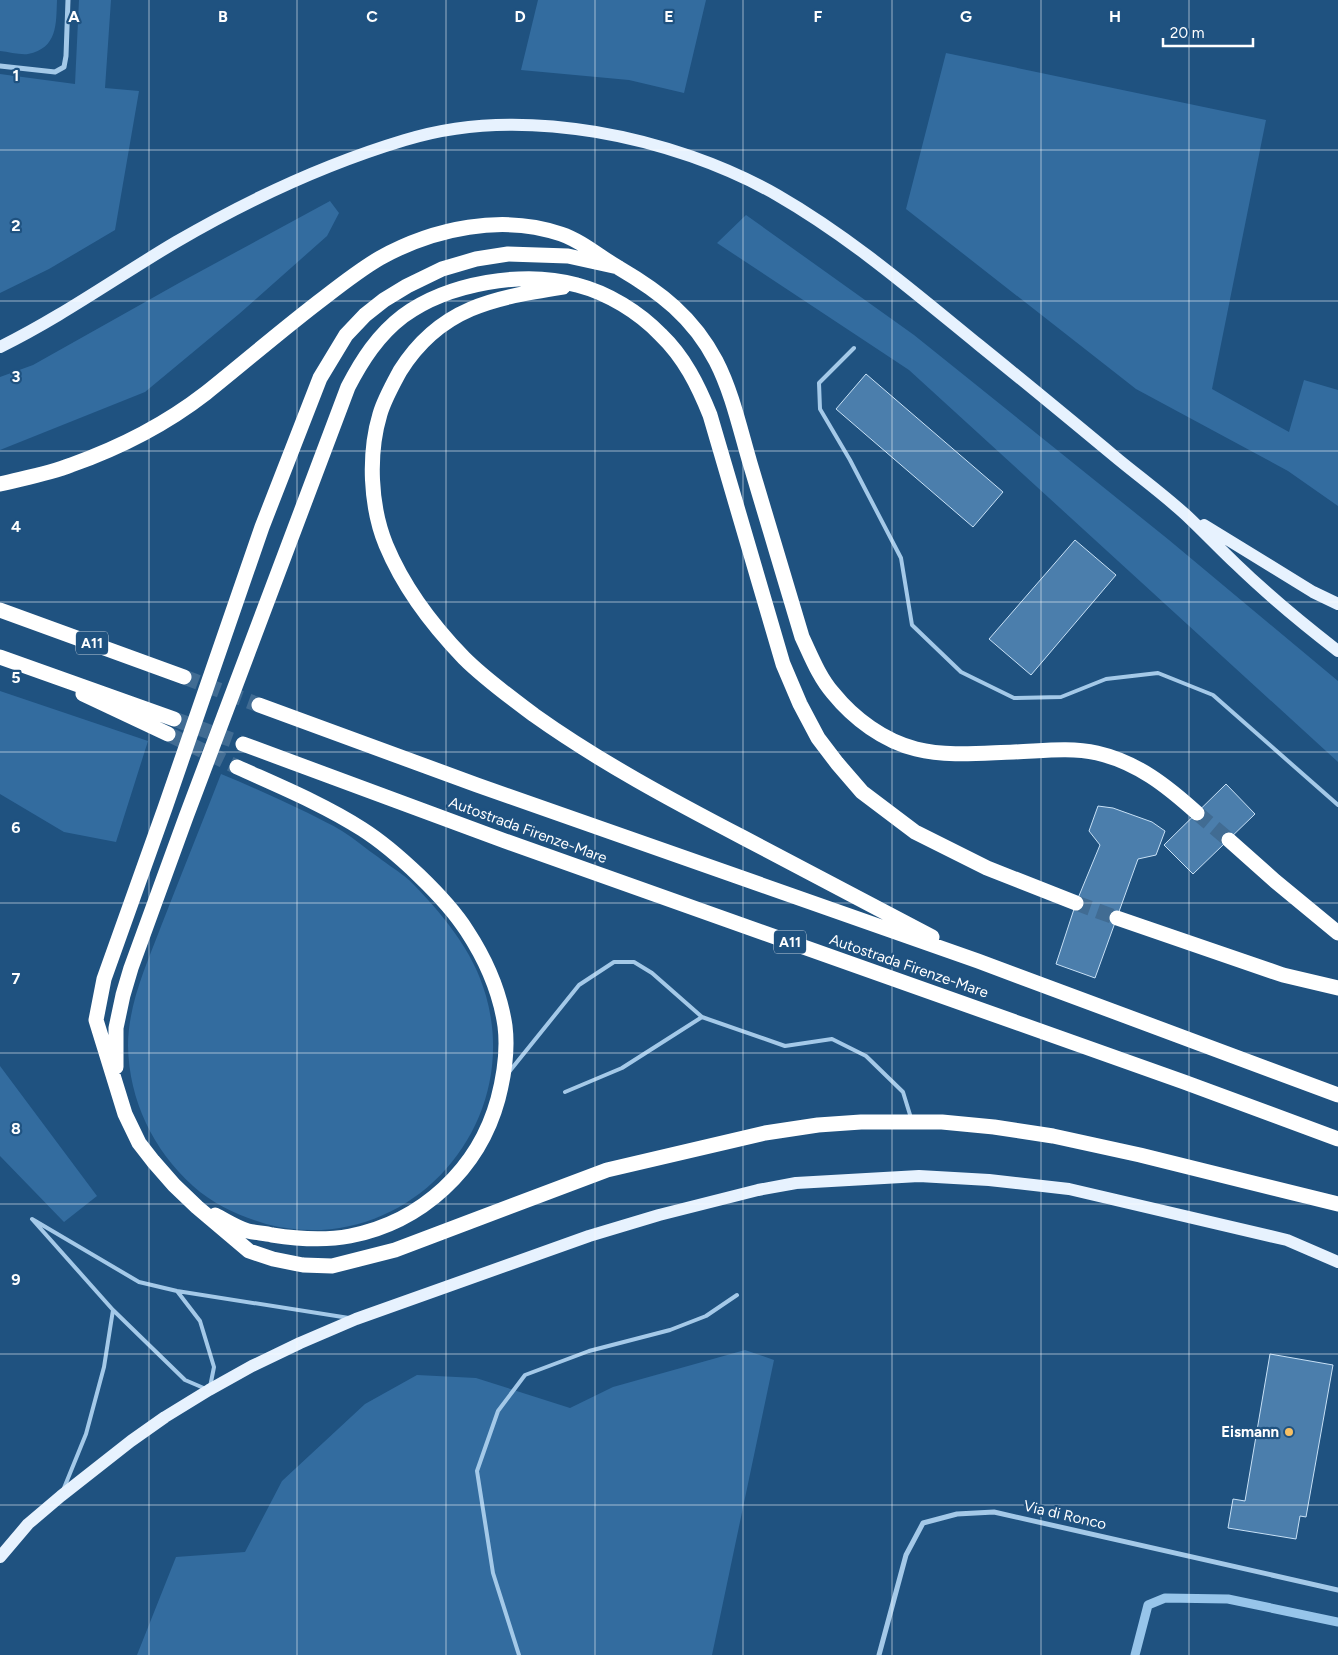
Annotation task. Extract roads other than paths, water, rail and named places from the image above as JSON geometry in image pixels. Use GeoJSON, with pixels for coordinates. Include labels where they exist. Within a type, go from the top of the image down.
{"type":"FeatureCollection","features":[{"type":"Feature","properties":{"kind":"highway"},"geometry":{"type":"LineString","coordinates":[[0,484],[70,466],[108,451],[171,417],[204,394],[282,329],[346,280],[381,257],[441,232],[473,226],[506,224],[562,234],[583,244],[651,288],[678,308],[698,332],[716,361],[733,405],[802,637],[815,664],[832,692],[855,716],[872,730],[916,750],[957,754],[1070,750],[1098,754],[1126,763],[1145,772],[1166,785],[1197,813]]}},
{"type":"Feature","properties":{"kind":"highway"},"geometry":{"type":"LineString","coordinates":[[618,267],[568,256],[508,254],[442,269],[407,286],[384,300],[346,335],[320,378],[262,527],[104,979],[96,1020],[125,1114],[139,1143],[174,1185],[248,1251],[273,1259],[303,1265],[332,1266],[395,1250],[607,1170],[765,1133],[818,1125],[862,1122],[942,1122],[994,1127],[1052,1136],[1140,1155],[1338,1204]]}},
{"type":"Feature","properties":{"kind":"highway"},"geometry":{"type":"LineString","coordinates":[[118,1091],[115,1062],[116,1028],[123,995],[186,818],[348,387],[364,356],[390,328],[404,316],[428,302],[462,288],[498,281],[522,279],[547,280],[577,285],[610,298],[640,316],[662,335],[682,360],[697,384],[710,415],[783,664],[800,704],[818,738],[862,792],[915,832],[987,868],[1076,903]]}},
{"type":"Feature","properties":{"kind":"highway"},"geometry":{"type":"LineString","coordinates":[[577,285],[509,296],[484,303],[455,316],[433,331],[410,355],[380,411],[374,435],[372,471],[375,506],[385,544],[404,580],[431,619],[464,658],[509,696],[562,734],[621,771],[711,821],[978,962]]}},
{"type":"Feature","properties":{"kind":"highway","name":"A11"},"geometry":{"type":"LineString","coordinates":[[0,610],[184,677]]}},
{"type":"Feature","properties":{"kind":"highway"},"geometry":{"type":"LineString","coordinates":[[7,659],[174,719]]}},
{"type":"Feature","properties":{"kind":"highway"},"geometry":{"type":"LineString","coordinates":[[7,659],[168,734]]}},
{"type":"Feature","properties":{"kind":"highway","name":"Autostrada Firenze-Mare"},"geometry":{"type":"LineString","coordinates":[[259,705],[477,785],[978,962],[1338,1095]]}},
{"type":"Feature","properties":{"kind":"highway","name":"Autostrada Firenze-Mare"},"geometry":{"type":"LineString","coordinates":[[243,744],[514,844],[1184,1082],[1338,1139]]}},
{"type":"Feature","properties":{"kind":"highway"},"geometry":{"type":"LineString","coordinates":[[198,1208],[247,1231],[319,1240],[350,1236],[374,1230],[401,1218],[426,1203],[448,1186],[467,1164],[482,1139],[493,1115],[502,1079],[505,1057],[505,1027],[498,996],[487,968],[467,930],[433,889],[364,830],[329,810],[237,767]]}},
{"type":"Feature","properties":{"kind":"highway"},"geometry":{"type":"LineString","coordinates":[[1228,840],[1338,933]]}},
{"type":"Feature","properties":{"kind":"highway"},"geometry":{"type":"LineString","coordinates":[[1117,918],[1284,975],[1338,988]]}},
{"type":"Feature","properties":{"kind":"main road"},"geometry":{"type":"LineString","coordinates":[[0,347],[177,241],[234,210],[310,173],[365,152],[410,138],[445,130],[480,126],[550,125],[590,131],[657,146],[689,156],[741,177],[776,195],[839,235],[922,298],[1184,514],[1238,566],[1338,651]]}},
{"type":"Feature","properties":{"kind":"main road"},"geometry":{"type":"LineString","coordinates":[[1184,514],[1313,592],[1338,604]]}},
{"type":"Feature","properties":{"kind":"main road"},"geometry":{"type":"LineString","coordinates":[[0,1557],[28,1524],[144,1431],[209,1390],[260,1362],[356,1319],[589,1236],[659,1214],[758,1190],[796,1183],[919,1176],[989,1180],[1069,1189],[1287,1240],[1338,1262]]}},
{"type":"Feature","properties":{"kind":"street"},"geometry":{"type":"LineString","coordinates":[[0,66],[55,72],[64,67],[68,0]]}},
{"type":"Feature","properties":{"kind":"street","name":"Via di Ronco"},"geometry":{"type":"LineString","coordinates":[[879,1655],[906,1555],[923,1523],[957,1514],[994,1512],[1338,1590]]}},
{"type":"Feature","properties":{"kind":"lane"},"geometry":{"type":"LineString","coordinates":[[854,348],[819,383],[820,409],[850,460],[901,558],[912,625],[962,672],[1014,698],[1061,697],[1106,678],[1158,673],[1213,695],[1338,806]]}},
{"type":"Feature","properties":{"kind":"lane"},"geometry":{"type":"LineString","coordinates":[[502,1079],[579,986],[614,962],[634,962],[652,973],[702,1017],[785,1046],[832,1039],[866,1056],[903,1092],[913,1122]]}},
{"type":"Feature","properties":{"kind":"lane"},"geometry":{"type":"LineString","coordinates":[[564,1092],[622,1068],[702,1017]]}},
{"type":"Feature","properties":{"kind":"lane"},"geometry":{"type":"LineString","coordinates":[[177,1291],[200,1320],[214,1367],[209,1390],[185,1380],[150,1347],[32,1219],[139,1282],[177,1291],[356,1319]]}},
{"type":"Feature","properties":{"kind":"lane"},"geometry":{"type":"LineString","coordinates":[[519,1655],[493,1573],[477,1471],[498,1411],[525,1375],[588,1351],[670,1330],[706,1316],[737,1295]]}},
{"type":"Feature","properties":{"kind":"lane"},"geometry":{"type":"LineString","coordinates":[[61,1496],[86,1434],[104,1367],[114,1310]]}},
{"type":"Feature","properties":{"kind":"waterway"},"geometry":{"type":"LineString","coordinates":[[1135,1655],[1148,1605],[1165,1598],[1228,1599],[1338,1622]]}},
{"type":"Feature","properties":{"kind":"tunnel"},"geometry":{"type":"LineString","coordinates":[[184,677],[259,705]]}},
{"type":"Feature","properties":{"kind":"tunnel"},"geometry":{"type":"LineString","coordinates":[[174,719],[243,744]]}},
{"type":"Feature","properties":{"kind":"tunnel"},"geometry":{"type":"LineString","coordinates":[[168,734],[237,767]]}},
{"type":"Feature","properties":{"kind":"tunnel"},"geometry":{"type":"LineString","coordinates":[[1197,813],[1229,840]]}},
{"type":"Feature","properties":{"kind":"tunnel"},"geometry":{"type":"LineString","coordinates":[[1076,903],[1117,918]]}},
{"type":"Feature","properties":{"kind":"place","name":"Eismann"},"geometry":{"type":"Point","coordinates":[1289,1432]}}]}
